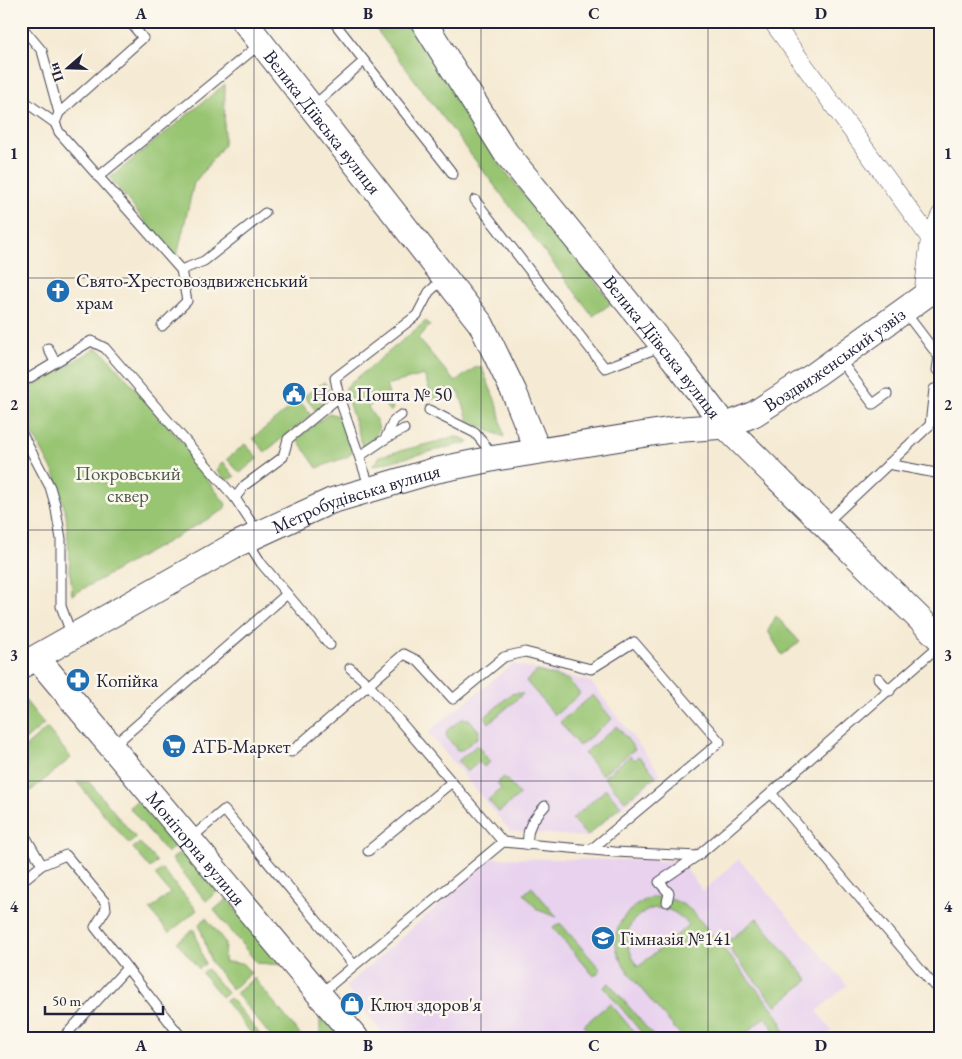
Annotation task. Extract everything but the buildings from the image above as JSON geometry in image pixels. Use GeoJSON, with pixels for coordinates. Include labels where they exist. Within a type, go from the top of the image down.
{"type":"FeatureCollection","features":[{"type":"Feature","properties":{"kind":"main road","name":"Велика Діївська вулиця"},"geometry":{"type":"LineString","coordinates":[[423,21],[506,153],[725,426],[941,642]]}},
{"type":"Feature","properties":{"kind":"main road","name":"Велика Діївська вулиця"},"geometry":{"type":"LineString","coordinates":[[251,28],[481,324],[514,392],[538,451]]}},
{"type":"Feature","properties":{"kind":"main road","name":"Воздвиженський узвіз"},"geometry":{"type":"LineString","coordinates":[[725,426],[754,414],[838,358],[932,289]]}},
{"type":"Feature","properties":{"kind":"main road","name":"Метробудівська вулиця"},"geometry":{"type":"LineString","coordinates":[[29,662],[252,536],[331,501],[433,471],[496,458],[671,430],[725,426]]}},
{"type":"Feature","properties":{"kind":"main road","name":"Моніторна вулиця"},"geometry":{"type":"LineString","coordinates":[[29,662],[112,746],[356,1038]]}},
{"type":"Feature","properties":{"kind":"street"},"geometry":{"type":"LineString","coordinates":[[772,21],[930,238]]}},
{"type":"Feature","properties":{"kind":"street"},"geometry":{"type":"LineString","coordinates":[[932,289],[930,238],[941,214]]}},
{"type":"Feature","properties":{"kind":"lane"},"geometry":{"type":"LineString","coordinates":[[55,124],[59,113],[143,38],[129,21]]}},
{"type":"Feature","properties":{"kind":"lane"},"geometry":{"type":"LineString","coordinates":[[333,21],[453,174]]}},
{"type":"Feature","properties":{"kind":"lane"},"geometry":{"type":"LineString","coordinates":[[21,26],[42,51],[59,113]]}},
{"type":"Feature","properties":{"kind":"lane"},"geometry":{"type":"LineString","coordinates":[[98,178],[251,28]]}},
{"type":"Feature","properties":{"kind":"lane"},"geometry":{"type":"LineString","coordinates":[[312,107],[364,61]]}},
{"type":"Feature","properties":{"kind":"lane"},"geometry":{"type":"LineString","coordinates":[[21,103],[24,101],[55,124],[59,132],[98,178],[181,270],[187,300],[162,326]]}},
{"type":"Feature","properties":{"kind":"lane"},"geometry":{"type":"LineString","coordinates":[[475,200],[605,368],[662,346]]}},
{"type":"Feature","properties":{"kind":"lane"},"geometry":{"type":"LineString","coordinates":[[181,270],[204,261],[265,213]]}},
{"type":"Feature","properties":{"kind":"lane"},"geometry":{"type":"LineString","coordinates":[[370,488],[338,397],[335,378],[417,315],[429,292],[446,277]]}},
{"type":"Feature","properties":{"kind":"lane"},"geometry":{"type":"LineString","coordinates":[[904,309],[940,356],[937,370]]}},
{"type":"Feature","properties":{"kind":"lane"},"geometry":{"type":"LineString","coordinates":[[21,383],[90,341],[105,348],[235,498],[252,536],[261,563],[330,645]]}},
{"type":"Feature","properties":{"kind":"lane"},"geometry":{"type":"LineString","coordinates":[[48,348],[55,362]]}},
{"type":"Feature","properties":{"kind":"lane"},"geometry":{"type":"LineString","coordinates":[[838,358],[873,404],[887,394]]}},
{"type":"Feature","properties":{"kind":"lane"},"geometry":{"type":"LineString","coordinates":[[824,524],[930,426],[934,389]]}},
{"type":"Feature","properties":{"kind":"lane"},"geometry":{"type":"LineString","coordinates":[[235,498],[245,485],[282,457],[288,439],[338,397]]}},
{"type":"Feature","properties":{"kind":"lane"},"geometry":{"type":"LineString","coordinates":[[429,410],[480,437],[496,458]]}},
{"type":"Feature","properties":{"kind":"lane"},"geometry":{"type":"LineString","coordinates":[[385,439],[394,420],[400,415]]}},
{"type":"Feature","properties":{"kind":"lane"},"geometry":{"type":"LineString","coordinates":[[432,423],[443,418]]}},
{"type":"Feature","properties":{"kind":"lane"},"geometry":{"type":"LineString","coordinates":[[930,426],[941,427]]}},
{"type":"Feature","properties":{"kind":"lane"},"geometry":{"type":"LineString","coordinates":[[360,456],[385,439],[404,430]]}},
{"type":"Feature","properties":{"kind":"lane"},"geometry":{"type":"LineString","coordinates":[[21,432],[50,487],[55,504],[61,539],[61,606],[72,636]]}},
{"type":"Feature","properties":{"kind":"lane"},"geometry":{"type":"LineString","coordinates":[[888,464],[941,474]]}},
{"type":"Feature","properties":{"kind":"lane"},"geometry":{"type":"LineString","coordinates":[[112,746],[286,594]]}},
{"type":"Feature","properties":{"kind":"lane"},"geometry":{"type":"LineString","coordinates":[[291,752],[404,654],[418,661],[453,699],[504,657],[525,652],[591,669],[634,642],[720,742],[593,848]]}},
{"type":"Feature","properties":{"kind":"lane"},"geometry":{"type":"LineString","coordinates":[[667,902],[668,893],[659,882],[682,864],[698,856],[890,691],[941,642]]}},
{"type":"Feature","properties":{"kind":"lane"},"geometry":{"type":"LineString","coordinates":[[350,668],[369,685],[503,842],[593,848],[615,852],[698,856]]}},
{"type":"Feature","properties":{"kind":"lane"},"geometry":{"type":"LineString","coordinates":[[878,678],[890,691]]}},
{"type":"Feature","properties":{"kind":"lane"},"geometry":{"type":"LineString","coordinates":[[368,851],[452,782]]}},
{"type":"Feature","properties":{"kind":"lane"},"geometry":{"type":"LineString","coordinates":[[771,793],[941,994]]}},
{"type":"Feature","properties":{"kind":"lane"},"geometry":{"type":"LineString","coordinates":[[528,845],[527,832],[532,820],[545,806]]}},
{"type":"Feature","properties":{"kind":"lane"},"geometry":{"type":"LineString","coordinates":[[190,839],[224,810],[354,965]]}},
{"type":"Feature","properties":{"kind":"lane"},"geometry":{"type":"LineString","coordinates":[[21,829],[42,865]]}},
{"type":"Feature","properties":{"kind":"lane"},"geometry":{"type":"LineString","coordinates":[[319,994],[503,842]]}},
{"type":"Feature","properties":{"kind":"lane"},"geometry":{"type":"LineString","coordinates":[[21,882],[42,865],[66,855],[73,861],[105,902],[106,909],[94,927],[182,1038]]}},
{"type":"Feature","properties":{"kind":"lane"},"geometry":{"type":"LineString","coordinates":[[63,1038],[126,969]]}},
{"type":"Feature","properties":{"kind":"shaded area"},"geometry":{"type":"Polygon","coordinates":[[[513,664],[591,682],[661,774],[587,837],[510,831],[428,732],[513,664]]]}},
{"type":"Feature","properties":{"kind":"shaded area","name":"Гімназія №141"},"geometry":{"type":"Polygon","coordinates":[[[492,858],[673,861],[682,864],[703,891],[739,859],[847,985],[817,1011],[832,1031],[824,1038],[386,1038],[345,987],[492,858]]]}},
{"type":"Feature","properties":{"kind":"green space"},"geometry":{"type":"Polygon","coordinates":[[[370,21],[411,21],[497,161],[612,303],[593,316],[370,21]]]}},
{"type":"Feature","properties":{"kind":"green space"},"geometry":{"type":"Polygon","coordinates":[[[225,84],[224,145],[194,183],[176,260],[110,178],[225,84]]]}},
{"type":"Feature","properties":{"kind":"green space"},"geometry":{"type":"Polygon","coordinates":[[[426,321],[430,326],[418,338],[455,382],[476,367],[482,368],[498,407],[504,437],[469,422],[459,392],[433,399],[424,375],[386,385],[393,409],[390,412],[380,398],[368,407],[378,424],[378,429],[370,442],[363,447],[345,392],[346,387],[426,321]]]}},
{"type":"Feature","properties":{"kind":"green space","name":"Покровський сквер"},"geometry":{"type":"Polygon","coordinates":[[[96,348],[104,353],[211,475],[208,481],[226,504],[224,510],[72,595],[66,514],[55,475],[21,412],[21,394],[96,348]]]}},
{"type":"Feature","properties":{"kind":"green space"},"geometry":{"type":"Polygon","coordinates":[[[324,382],[330,391],[328,401],[316,411],[304,396],[324,382]]]}},
{"type":"Feature","properties":{"kind":"green space"},"geometry":{"type":"Polygon","coordinates":[[[299,400],[311,415],[265,452],[253,438],[299,400]]]}},
{"type":"Feature","properties":{"kind":"green space"},"geometry":{"type":"Polygon","coordinates":[[[329,413],[342,417],[353,452],[347,457],[317,468],[297,439],[329,413]]]}},
{"type":"Feature","properties":{"kind":"green space"},"geometry":{"type":"Polygon","coordinates":[[[455,437],[469,442],[373,466],[380,456],[455,437]]]}},
{"type":"Feature","properties":{"kind":"green space"},"geometry":{"type":"Polygon","coordinates":[[[245,444],[258,458],[240,473],[227,459],[245,444]]]}},
{"type":"Feature","properties":{"kind":"green space"},"geometry":{"type":"Polygon","coordinates":[[[223,462],[235,477],[225,480],[216,469],[223,462]]]}},
{"type":"Feature","properties":{"kind":"green space"},"geometry":{"type":"Polygon","coordinates":[[[776,616],[800,642],[782,655],[768,631],[776,616]]]}},
{"type":"Feature","properties":{"kind":"green space"},"geometry":{"type":"Polygon","coordinates":[[[537,671],[569,680],[580,694],[555,715],[526,681],[537,671]]]}},
{"type":"Feature","properties":{"kind":"green space"},"geometry":{"type":"Polygon","coordinates":[[[511,694],[523,694],[489,723],[485,717],[511,694]]]}},
{"type":"Feature","properties":{"kind":"green space"},"geometry":{"type":"Polygon","coordinates":[[[593,695],[612,719],[579,746],[560,722],[593,695]]]}},
{"type":"Feature","properties":{"kind":"green space"},"geometry":{"type":"Polygon","coordinates":[[[24,699],[44,724],[24,741],[24,699]]]}},
{"type":"Feature","properties":{"kind":"green space"},"geometry":{"type":"Polygon","coordinates":[[[462,719],[469,719],[479,731],[478,737],[462,750],[457,750],[446,736],[447,730],[462,719]]]}},
{"type":"Feature","properties":{"kind":"green space"},"geometry":{"type":"Polygon","coordinates":[[[617,726],[635,749],[602,775],[584,753],[617,726]]]}},
{"type":"Feature","properties":{"kind":"green space"},"geometry":{"type":"Polygon","coordinates":[[[47,728],[71,758],[28,793],[25,747],[47,728]]]}},
{"type":"Feature","properties":{"kind":"green space"},"geometry":{"type":"Polygon","coordinates":[[[477,745],[490,762],[484,767],[479,762],[467,772],[458,761],[477,745]]]}},
{"type":"Feature","properties":{"kind":"green space"},"geometry":{"type":"Polygon","coordinates":[[[630,756],[634,760],[639,756],[656,776],[625,801],[604,777],[630,756]]]}},
{"type":"Feature","properties":{"kind":"green space"},"geometry":{"type":"Polygon","coordinates":[[[504,777],[520,795],[499,812],[488,800],[501,789],[497,783],[504,777]]]}},
{"type":"Feature","properties":{"kind":"green space"},"geometry":{"type":"Polygon","coordinates":[[[77,782],[89,782],[136,838],[129,844],[77,782]]]}},
{"type":"Feature","properties":{"kind":"green space"},"geometry":{"type":"Polygon","coordinates":[[[606,789],[621,806],[587,836],[572,819],[606,789]]]}},
{"type":"Feature","properties":{"kind":"green space"},"geometry":{"type":"Polygon","coordinates":[[[142,797],[180,842],[167,853],[129,807],[142,797]]]}},
{"type":"Feature","properties":{"kind":"green space"},"geometry":{"type":"Polygon","coordinates":[[[140,843],[157,862],[150,868],[133,848],[140,843]]]}},
{"type":"Feature","properties":{"kind":"green space"},"geometry":{"type":"Polygon","coordinates":[[[185,848],[219,890],[206,901],[172,859],[185,848]]]}},
{"type":"Feature","properties":{"kind":"green space"},"geometry":{"type":"Polygon","coordinates":[[[162,869],[197,910],[169,933],[150,910],[170,893],[155,875],[162,869]]]}},
{"type":"Feature","properties":{"kind":"green space"},"geometry":{"type":"Polygon","coordinates":[[[532,887],[557,917],[538,910],[524,894],[532,887]]]}},
{"type":"Feature","properties":{"kind":"green space"},"geometry":{"type":"Polygon","coordinates":[[[652,897],[669,899],[679,902],[693,912],[774,1010],[781,1021],[785,1038],[774,1038],[772,1026],[765,1017],[740,1038],[683,1038],[631,976],[619,956],[616,946],[618,928],[622,920],[635,906],[652,897]],[[654,908],[636,918],[628,932],[629,948],[638,967],[689,925],[673,912],[654,908]]]}},
{"type":"Feature","properties":{"kind":"green space"},"geometry":{"type":"Polygon","coordinates":[[[227,899],[282,965],[257,963],[214,910],[227,899]]]}},
{"type":"Feature","properties":{"kind":"green space"},"geometry":{"type":"Polygon","coordinates":[[[206,918],[225,942],[224,962],[242,963],[251,973],[232,989],[211,962],[199,924],[206,918]]]}},
{"type":"Feature","properties":{"kind":"green space"},"geometry":{"type":"Polygon","coordinates":[[[757,918],[808,980],[776,1006],[725,944],[757,918]]]}},
{"type":"Feature","properties":{"kind":"green space"},"geometry":{"type":"Polygon","coordinates":[[[560,923],[601,970],[594,976],[553,928],[560,923]]]}},
{"type":"Feature","properties":{"kind":"green space"},"geometry":{"type":"Polygon","coordinates":[[[194,929],[205,964],[199,969],[177,942],[194,929]]]}},
{"type":"Feature","properties":{"kind":"green space"},"geometry":{"type":"Polygon","coordinates":[[[207,969],[227,993],[222,997],[202,973],[207,969]]]}},
{"type":"Feature","properties":{"kind":"green space"},"geometry":{"type":"Polygon","coordinates":[[[254,978],[303,1038],[272,1038],[236,993],[254,978]]]}},
{"type":"Feature","properties":{"kind":"green space"},"geometry":{"type":"Polygon","coordinates":[[[609,983],[655,1038],[646,1038],[604,987],[609,983]]]}},
{"type":"Feature","properties":{"kind":"green space"},"geometry":{"type":"Polygon","coordinates":[[[230,998],[263,1038],[255,1038],[225,1001],[230,998]]]}},
{"type":"Feature","properties":{"kind":"green space"},"geometry":{"type":"Polygon","coordinates":[[[610,1003],[639,1038],[595,1038],[584,1025],[610,1003]]]}},
{"type":"Feature","properties":{"kind":"green space"},"geometry":{"type":"Polygon","coordinates":[[[320,1013],[341,1038],[324,1038],[320,1032],[320,1013]]]}},
{"type":"Feature","properties":{"kind":"place","name":"Свято-Хрестовоздвиженський храм"},"geometry":{"type":"Point","coordinates":[58,291]}},
{"type":"Feature","properties":{"kind":"place","name":"Нова Пошта № 50"},"geometry":{"type":"Point","coordinates":[294,394]}},
{"type":"Feature","properties":{"kind":"place","name":"Копійка"},"geometry":{"type":"Point","coordinates":[78,680]}},
{"type":"Feature","properties":{"kind":"place","name":"АТБ-Маркет"},"geometry":{"type":"Point","coordinates":[174,746]}},
{"type":"Feature","properties":{"kind":"place","name":"Гімназія №141"},"geometry":{"type":"Point","coordinates":[603,938]}},
{"type":"Feature","properties":{"kind":"place","name":"Ключ здоров'я"},"geometry":{"type":"Point","coordinates":[352,1004]}}]}
